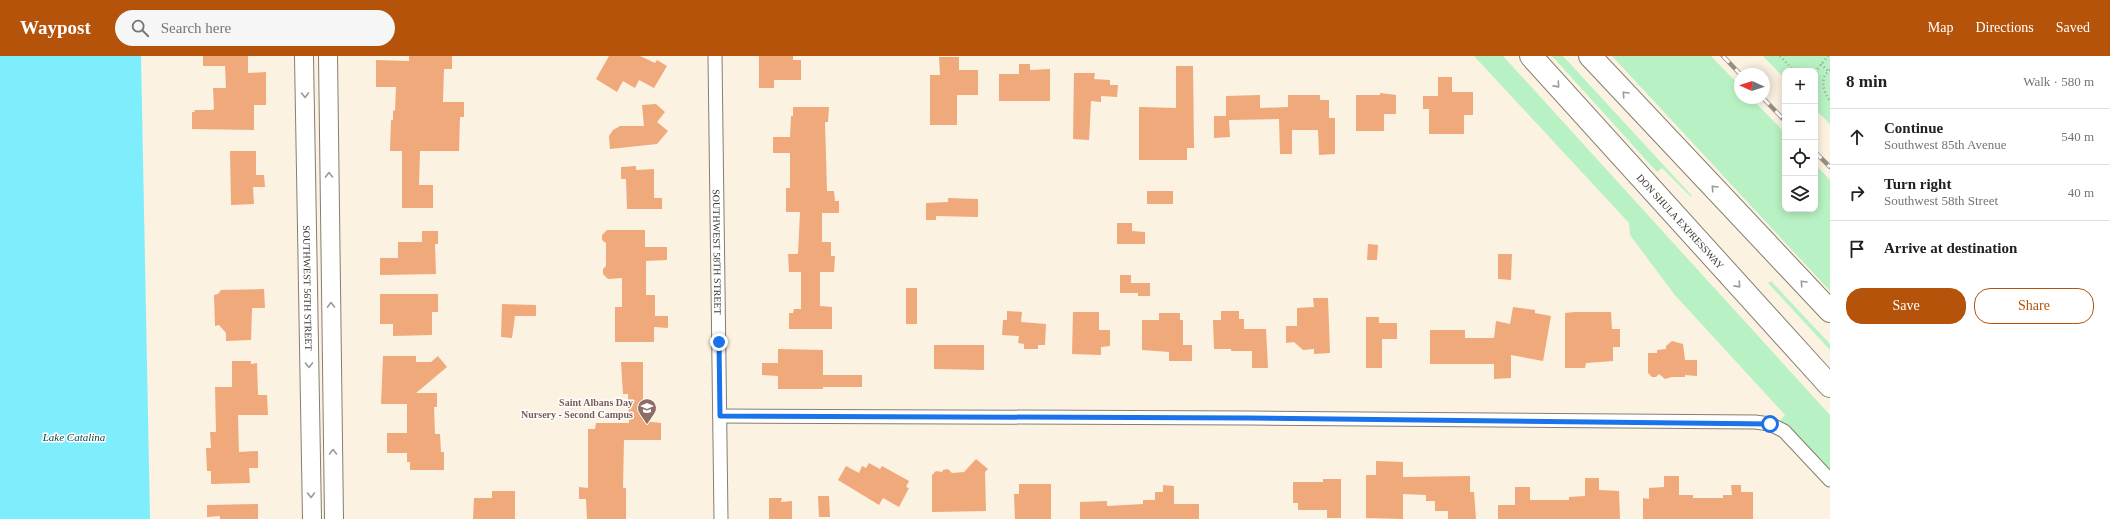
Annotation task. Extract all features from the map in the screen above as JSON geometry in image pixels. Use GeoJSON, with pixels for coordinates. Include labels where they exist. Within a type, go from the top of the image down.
{"type":"FeatureCollection","features":[{"type":"Feature","properties":{"kind":"highway","name":"DON SHULA EXPRESSWAY"},"geometry":{"type":"LineString","coordinates":[[1531,56],[1830,386]]}},
{"type":"Feature","properties":{"kind":"highway"},"geometry":{"type":"LineString","coordinates":[[1590,56],[1830,311]]}},
{"type":"Feature","properties":{"kind":"main road","name":"SOUTHWEST 56TH STREET"},"geometry":{"type":"LineString","coordinates":[[304,56],[312,519]]}},
{"type":"Feature","properties":{"kind":"main road"},"geometry":{"type":"LineString","coordinates":[[328,56],[334,519]]}},
{"type":"Feature","properties":{"kind":"main road"},"geometry":{"type":"LineString","coordinates":[[309,345],[332,344]]}},
{"type":"Feature","properties":{"kind":"street","name":"SOUTHWEST 58TH STREET"},"geometry":{"type":"LineString","coordinates":[[715,56],[721,519]]}},
{"type":"Feature","properties":{"kind":"street"},"geometry":{"type":"LineString","coordinates":[[720,416],[1755,422],[1770,424],[1784,431],[1828,477]]}},
{"type":"Feature","properties":{"kind":"path"},"geometry":{"type":"LineString","coordinates":[[1780,56],[1791,68]]}},
{"type":"Feature","properties":{"kind":"path"},"geometry":{"type":"LineString","coordinates":[[1818,68],[1828,56]]}},
{"type":"Feature","properties":{"kind":"path"},"geometry":{"type":"LineString","coordinates":[[1821,64],[1829,70],[1823,79],[1822,86],[1830,101]]}},
{"type":"Feature","properties":{"kind":"green space"},"geometry":{"type":"Polygon","coordinates":[[[1474,56],[1503,56],[1830,415],[1830,473],[1780,421],[1785,415],[1674,294],[1630,235],[1629,223],[1474,56]]]}},
{"type":"Feature","properties":{"kind":"green space"},"geometry":{"type":"Polygon","coordinates":[[[1552,56],[1563,56],[1692,196],[1691,197],[1662,168],[1657,172],[1552,56]]]}},
{"type":"Feature","properties":{"kind":"green space"},"geometry":{"type":"Polygon","coordinates":[[[1612,56],[1711,56],[1734,80],[1734,104],[1757,104],[1782,130],[1782,212],[1818,212],[1818,167],[1830,180],[1830,291],[1612,56]]]}},
{"type":"Feature","properties":{"kind":"green space"},"geometry":{"type":"Polygon","coordinates":[[[1763,56],[1830,56],[1830,124],[1818,112],[1818,68],[1782,68],[1782,76],[1763,56]]]}},
{"type":"Feature","properties":{"kind":"green space"},"geometry":{"type":"Polygon","coordinates":[[[1771,281],[1830,344],[1830,350],[1768,283],[1771,281]]]}},
{"type":"Feature","properties":{"kind":"water","name":"Lake Catalina"},"geometry":{"type":"Polygon","coordinates":[[[0,56],[141,56],[150,519],[0,519],[0,56]]]}},
{"type":"Feature","properties":{"kind":"building"},"geometry":{"type":"Polygon","coordinates":[[[203,56],[248,56],[248,73],[266,72],[266,105],[254,105],[254,130],[192,129],[192,112],[195,112],[194,110],[214,109],[213,88],[226,88],[225,66],[203,66],[203,56]]]}},
{"type":"Feature","properties":{"kind":"building"},"geometry":{"type":"Polygon","coordinates":[[[409,56],[452,56],[452,69],[444,69],[443,102],[464,102],[464,117],[460,117],[459,151],[420,151],[419,185],[433,185],[433,208],[402,208],[402,151],[390,151],[391,120],[393,120],[393,110],[395,111],[396,87],[376,87],[376,60],[409,61],[409,56]]]}},
{"type":"Feature","properties":{"kind":"building"},"geometry":{"type":"Polygon","coordinates":[[[609,56],[640,56],[655,63],[657,60],[667,66],[654,88],[639,80],[635,88],[623,81],[617,92],[596,79],[609,56]]]}},
{"type":"Feature","properties":{"kind":"building"},"geometry":{"type":"Polygon","coordinates":[[[759,56],[793,56],[793,60],[801,60],[801,80],[774,80],[774,88],[759,88],[759,56]]]}},
{"type":"Feature","properties":{"kind":"building"},"geometry":{"type":"Polygon","coordinates":[[[939,57],[959,57],[959,70],[978,70],[978,95],[957,95],[957,125],[930,125],[930,75],[940,75],[939,57]]]}},
{"type":"Feature","properties":{"kind":"building"},"geometry":{"type":"Polygon","coordinates":[[[1019,64],[1030,64],[1030,70],[1050,69],[1050,101],[999,101],[999,74],[1019,74],[1019,64]]]}},
{"type":"Feature","properties":{"kind":"building"},"geometry":{"type":"Polygon","coordinates":[[[1176,66],[1193,66],[1194,148],[1187,148],[1187,160],[1139,160],[1139,107],[1176,108],[1176,66]]]}},
{"type":"Feature","properties":{"kind":"building"},"geometry":{"type":"Polygon","coordinates":[[[1074,73],[1095,73],[1094,79],[1110,80],[1110,85],[1118,85],[1117,97],[1101,96],[1101,102],[1091,101],[1089,140],[1073,139],[1074,73]]]}},
{"type":"Feature","properties":{"kind":"building"},"geometry":{"type":"Polygon","coordinates":[[[1438,77],[1452,77],[1452,92],[1473,92],[1473,115],[1464,115],[1464,134],[1429,134],[1429,109],[1423,109],[1423,96],[1438,96],[1438,77]]]}},
{"type":"Feature","properties":{"kind":"building"},"geometry":{"type":"Polygon","coordinates":[[[1380,93],[1396,95],[1396,114],[1384,114],[1384,131],[1356,131],[1356,95],[1380,95],[1380,93]]]}},
{"type":"Feature","properties":{"kind":"building"},"geometry":{"type":"Polygon","coordinates":[[[1260,95],[1260,108],[1288,107],[1288,95],[1320,95],[1320,100],[1329,100],[1329,118],[1335,118],[1335,154],[1319,155],[1318,130],[1292,130],[1292,154],[1280,154],[1279,119],[1229,120],[1230,137],[1214,138],[1214,116],[1226,116],[1226,96],[1260,95]]]}},
{"type":"Feature","properties":{"kind":"building"},"geometry":{"type":"Polygon","coordinates":[[[656,104],[665,112],[657,122],[668,131],[657,144],[610,149],[609,136],[613,130],[620,126],[644,126],[642,105],[656,104]]]}},
{"type":"Feature","properties":{"kind":"building"},"geometry":{"type":"Polygon","coordinates":[[[793,107],[829,107],[828,122],[825,122],[827,191],[834,191],[835,201],[839,201],[839,213],[822,213],[822,242],[831,242],[831,256],[835,256],[834,272],[820,272],[820,306],[832,307],[832,329],[789,329],[789,313],[793,313],[794,309],[801,309],[801,272],[789,272],[788,254],[798,254],[800,212],[786,212],[786,188],[790,188],[790,153],[773,153],[773,137],[790,137],[793,107]]]}},
{"type":"Feature","properties":{"kind":"building"},"geometry":{"type":"Polygon","coordinates":[[[230,151],[256,151],[256,175],[264,175],[265,187],[253,187],[254,204],[231,205],[230,151]]]}},
{"type":"Feature","properties":{"kind":"building"},"geometry":{"type":"Polygon","coordinates":[[[636,166],[636,170],[654,169],[654,198],[662,198],[662,209],[627,209],[626,179],[621,179],[621,167],[636,166]]]}},
{"type":"Feature","properties":{"kind":"building"},"geometry":{"type":"Polygon","coordinates":[[[1147,191],[1173,191],[1173,204],[1147,204],[1147,191]]]}},
{"type":"Feature","properties":{"kind":"building"},"geometry":{"type":"Polygon","coordinates":[[[948,198],[978,199],[978,217],[936,216],[936,220],[926,220],[926,203],[948,202],[948,198]]]}},
{"type":"Feature","properties":{"kind":"building"},"geometry":{"type":"Polygon","coordinates":[[[1117,223],[1132,223],[1132,231],[1145,232],[1145,244],[1117,244],[1117,223]]]}},
{"type":"Feature","properties":{"kind":"building"},"geometry":{"type":"Polygon","coordinates":[[[607,230],[645,230],[645,247],[667,247],[667,260],[646,261],[646,295],[655,295],[655,316],[668,316],[668,328],[654,327],[654,342],[615,342],[615,307],[622,307],[622,278],[608,279],[603,274],[603,269],[606,266],[606,243],[602,240],[602,235],[607,230]]]}},
{"type":"Feature","properties":{"kind":"building"},"geometry":{"type":"Polygon","coordinates":[[[422,231],[438,231],[438,244],[435,244],[436,274],[380,275],[380,258],[398,258],[398,242],[422,242],[422,231]]]}},
{"type":"Feature","properties":{"kind":"building"},"geometry":{"type":"Polygon","coordinates":[[[1368,244],[1378,245],[1377,260],[1367,260],[1368,244]]]}},
{"type":"Feature","properties":{"kind":"building"},"geometry":{"type":"Polygon","coordinates":[[[1498,254],[1512,254],[1511,280],[1498,279],[1498,254]]]}},
{"type":"Feature","properties":{"kind":"building"},"geometry":{"type":"Polygon","coordinates":[[[1120,275],[1131,275],[1131,283],[1150,283],[1150,296],[1138,296],[1138,293],[1120,293],[1120,275]]]}},
{"type":"Feature","properties":{"kind":"building"},"geometry":{"type":"Polygon","coordinates":[[[906,288],[917,288],[917,324],[906,324],[906,288]]]}},
{"type":"Feature","properties":{"kind":"building"},"geometry":{"type":"Polygon","coordinates":[[[264,289],[265,308],[252,308],[251,340],[226,341],[226,333],[219,325],[215,326],[214,295],[218,294],[221,290],[264,289]]]}},
{"type":"Feature","properties":{"kind":"building"},"geometry":{"type":"Polygon","coordinates":[[[380,294],[438,294],[438,312],[432,312],[432,335],[393,336],[393,324],[380,324],[380,294]]]}},
{"type":"Feature","properties":{"kind":"building"},"geometry":{"type":"Polygon","coordinates":[[[1313,298],[1328,298],[1330,353],[1314,354],[1314,349],[1303,350],[1294,342],[1286,343],[1286,326],[1297,326],[1297,308],[1314,307],[1313,298]]]}},
{"type":"Feature","properties":{"kind":"building"},"geometry":{"type":"Polygon","coordinates":[[[502,304],[536,305],[536,316],[515,316],[512,338],[501,337],[502,304]]]}},
{"type":"Feature","properties":{"kind":"building"},"geometry":{"type":"Polygon","coordinates":[[[1513,307],[1535,310],[1535,313],[1551,316],[1543,361],[1511,355],[1511,378],[1494,379],[1494,364],[1430,364],[1430,330],[1465,330],[1465,338],[1494,338],[1496,321],[1510,324],[1513,307]]]}},
{"type":"Feature","properties":{"kind":"building"},"geometry":{"type":"Polygon","coordinates":[[[1007,311],[1022,312],[1021,322],[1046,324],[1045,345],[1038,345],[1038,349],[1024,349],[1024,344],[1018,343],[1019,336],[1002,335],[1003,320],[1007,320],[1007,311]]]}},
{"type":"Feature","properties":{"kind":"building"},"geometry":{"type":"Polygon","coordinates":[[[1221,311],[1239,311],[1239,319],[1244,319],[1244,329],[1266,329],[1268,368],[1252,368],[1252,351],[1214,349],[1213,320],[1221,320],[1221,311]]]}},
{"type":"Feature","properties":{"kind":"building"},"geometry":{"type":"Polygon","coordinates":[[[1073,312],[1099,312],[1099,330],[1110,330],[1110,346],[1101,347],[1101,355],[1072,354],[1073,312]]]}},
{"type":"Feature","properties":{"kind":"building"},"geometry":{"type":"Polygon","coordinates":[[[1611,312],[1612,329],[1620,329],[1620,347],[1613,347],[1613,361],[1586,363],[1585,368],[1565,368],[1565,313],[1611,312]]]}},
{"type":"Feature","properties":{"kind":"building"},"geometry":{"type":"Polygon","coordinates":[[[1159,313],[1180,313],[1180,320],[1183,320],[1183,345],[1192,345],[1192,361],[1169,361],[1169,352],[1142,350],[1142,320],[1159,320],[1159,313]]]}},
{"type":"Feature","properties":{"kind":"building"},"geometry":{"type":"Polygon","coordinates":[[[1366,317],[1379,317],[1379,323],[1397,323],[1397,339],[1382,339],[1382,368],[1366,368],[1366,317]]]}},
{"type":"Feature","properties":{"kind":"building"},"geometry":{"type":"Polygon","coordinates":[[[1672,341],[1683,344],[1685,360],[1697,360],[1697,376],[1685,375],[1685,377],[1672,377],[1665,379],[1659,374],[1656,377],[1652,377],[1648,373],[1648,353],[1657,353],[1657,350],[1666,349],[1666,346],[1672,341]]]}},
{"type":"Feature","properties":{"kind":"building"},"geometry":{"type":"Polygon","coordinates":[[[934,345],[984,345],[984,370],[934,369],[934,345]]]}},
{"type":"Feature","properties":{"kind":"building"},"geometry":{"type":"Polygon","coordinates":[[[778,349],[823,350],[823,375],[862,375],[862,387],[778,389],[778,376],[762,375],[762,363],[778,363],[778,349]]]}},
{"type":"Feature","properties":{"kind":"building"},"geometry":{"type":"Polygon","coordinates":[[[383,356],[416,356],[416,362],[431,362],[438,356],[447,367],[416,393],[437,393],[437,407],[434,407],[435,434],[440,434],[441,452],[444,452],[444,470],[410,470],[410,462],[407,462],[407,453],[387,453],[387,433],[407,433],[407,404],[381,404],[383,356]]]}},
{"type":"Feature","properties":{"kind":"building"},"geometry":{"type":"Polygon","coordinates":[[[232,361],[251,361],[251,364],[257,363],[258,395],[267,395],[268,415],[238,415],[239,452],[258,451],[258,468],[249,468],[250,483],[211,484],[211,471],[207,471],[206,448],[211,448],[210,432],[216,432],[215,387],[232,387],[232,361]]]}},
{"type":"Feature","properties":{"kind":"building"},"geometry":{"type":"Polygon","coordinates":[[[621,362],[643,362],[643,421],[661,423],[661,440],[624,440],[623,488],[626,488],[626,519],[587,519],[586,499],[579,499],[579,487],[588,488],[588,429],[595,429],[596,423],[629,423],[628,394],[623,394],[621,362]]]}},
{"type":"Feature","properties":{"kind":"building"},"geometry":{"type":"Polygon","coordinates":[[[976,459],[988,469],[985,472],[986,511],[932,512],[932,475],[936,471],[942,472],[943,470],[948,469],[952,473],[964,472],[976,459]]]}},
{"type":"Feature","properties":{"kind":"building"},"geometry":{"type":"Polygon","coordinates":[[[1376,461],[1403,462],[1403,477],[1470,476],[1470,492],[1474,492],[1476,519],[1448,519],[1448,511],[1435,511],[1435,501],[1426,501],[1426,495],[1403,494],[1403,519],[1366,518],[1366,475],[1376,475],[1376,461]]]}},
{"type":"Feature","properties":{"kind":"building"},"geometry":{"type":"Polygon","coordinates":[[[869,463],[880,469],[882,466],[909,481],[906,487],[909,488],[899,507],[883,498],[879,505],[838,480],[846,466],[859,473],[862,466],[866,468],[869,463]]]}},
{"type":"Feature","properties":{"kind":"building"},"geometry":{"type":"Polygon","coordinates":[[[1664,476],[1679,476],[1679,495],[1693,495],[1693,498],[1723,498],[1723,495],[1732,495],[1731,485],[1741,485],[1741,492],[1753,492],[1753,519],[1643,519],[1643,498],[1649,499],[1649,488],[1664,487],[1664,476]]]}},
{"type":"Feature","properties":{"kind":"building"},"geometry":{"type":"Polygon","coordinates":[[[1585,478],[1599,478],[1599,490],[1619,491],[1620,519],[1498,519],[1498,505],[1515,505],[1515,487],[1530,487],[1530,500],[1569,500],[1569,497],[1585,496],[1585,478]]]}},
{"type":"Feature","properties":{"kind":"building"},"geometry":{"type":"Polygon","coordinates":[[[1323,479],[1341,479],[1341,518],[1327,518],[1327,510],[1298,510],[1298,503],[1293,503],[1293,482],[1323,482],[1323,479]]]}},
{"type":"Feature","properties":{"kind":"building"},"geometry":{"type":"Polygon","coordinates":[[[1019,484],[1051,484],[1051,519],[1015,519],[1014,494],[1019,494],[1019,484]]]}},
{"type":"Feature","properties":{"kind":"building"},"geometry":{"type":"Polygon","coordinates":[[[1163,485],[1174,486],[1174,504],[1199,504],[1199,519],[1080,519],[1080,502],[1107,501],[1107,506],[1143,504],[1143,500],[1155,500],[1155,492],[1163,492],[1163,485]]]}},
{"type":"Feature","properties":{"kind":"building"},"geometry":{"type":"Polygon","coordinates":[[[492,491],[515,491],[515,519],[473,519],[474,498],[492,498],[492,491]]]}},
{"type":"Feature","properties":{"kind":"building"},"geometry":{"type":"Polygon","coordinates":[[[818,496],[829,496],[830,517],[819,517],[818,496]]]}},
{"type":"Feature","properties":{"kind":"building"},"geometry":{"type":"Polygon","coordinates":[[[769,498],[782,498],[781,502],[792,501],[792,519],[769,519],[769,498]]]}},
{"type":"Feature","properties":{"kind":"building"},"geometry":{"type":"Polygon","coordinates":[[[258,504],[258,519],[220,519],[220,516],[207,517],[207,505],[258,504]]]}},
{"type":"Feature","properties":{"kind":"railway"},"geometry":{"type":"LineString","coordinates":[[1723,56],[1734,68]]}},
{"type":"Feature","properties":{"kind":"railway"},"geometry":{"type":"LineString","coordinates":[[1769,104],[1782,118]]}},
{"type":"Feature","properties":{"kind":"railway"},"geometry":{"type":"LineString","coordinates":[[1818,155],[1830,167]]}},
{"type":"Feature","properties":{"kind":"place","name":"Saint Albans Day Nursery - Second Campus"},"geometry":{"type":"Point","coordinates":[647,425]}},
{"type":"Feature","properties":{"kind":"route"},"geometry":{"type":"LineString","coordinates":[[719,342],[720,416],[1249,418],[1755,422],[1770,424]]}}]}
